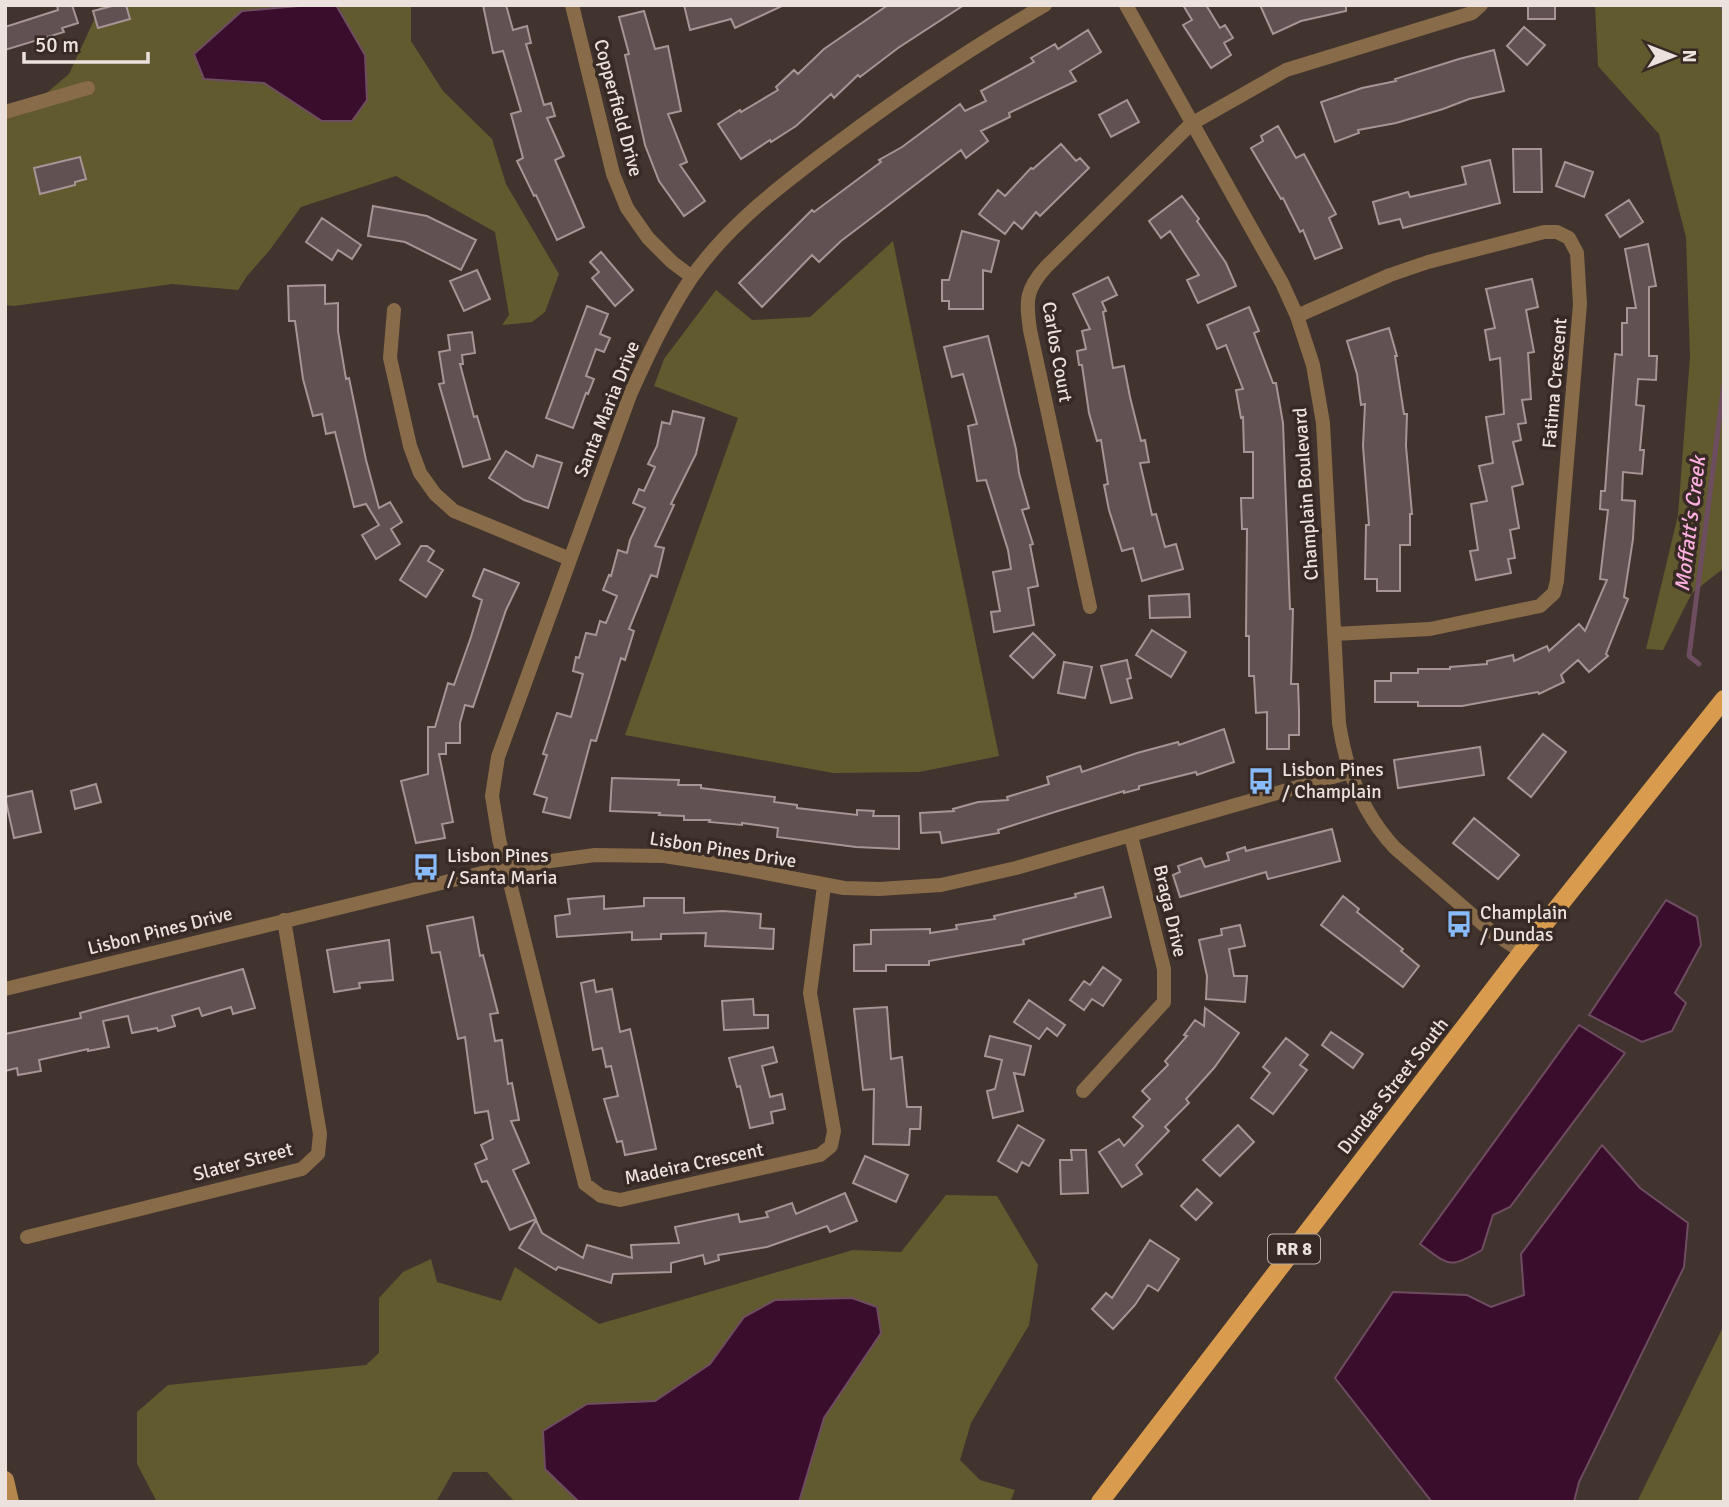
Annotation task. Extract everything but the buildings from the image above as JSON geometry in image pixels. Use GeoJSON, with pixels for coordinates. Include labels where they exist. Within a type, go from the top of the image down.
{"type":"FeatureCollection","features":[{"type":"Feature","properties":{"kind":"main road","name":"Dundas Street South"},"geometry":{"type":"LineString","coordinates":[[1100,1502],[1522,952],[1724,699]]}},
{"type":"Feature","properties":{"kind":"main road"},"geometry":{"type":"LineString","coordinates":[[5,1480],[10,1502]]}},
{"type":"Feature","properties":{"kind":"street","name":"Copperfield Drive"},"geometry":{"type":"LineString","coordinates":[[572,5],[613,174],[627,208],[648,238],[692,277]]}},
{"type":"Feature","properties":{"kind":"street","name":"Santa Maria Drive"},"geometry":{"type":"LineString","coordinates":[[508,867],[499,839],[492,796],[498,757],[630,396],[645,361],[692,277],[731,230],[779,186],[904,93],[989,37],[1045,5]]}},
{"type":"Feature","properties":{"kind":"street","name":"Champlain Boulevard"},"geometry":{"type":"LineString","coordinates":[[1126,5],[1283,283],[1313,365],[1323,423],[1339,723],[1349,772],[1365,807],[1395,848],[1492,932],[1522,952]]}},
{"type":"Feature","properties":{"kind":"street","name":"Carlos Court"},"geometry":{"type":"LineString","coordinates":[[1090,607],[1030,331],[1027,301],[1029,289],[1046,267],[1191,124],[1286,70],[1472,13],[1481,5]]}},
{"type":"Feature","properties":{"kind":"street"},"geometry":{"type":"LineString","coordinates":[[5,112],[88,88]]}},
{"type":"Feature","properties":{"kind":"street","name":"Fatima Crescent"},"geometry":{"type":"LineString","coordinates":[[1297,316],[1390,275],[1428,262],[1544,232],[1557,232],[1569,238],[1577,253],[1580,331],[1554,593],[1540,606],[1459,625],[1334,634]]}},
{"type":"Feature","properties":{"kind":"street"},"geometry":{"type":"LineString","coordinates":[[394,310],[390,358],[410,446],[420,473],[435,494],[454,511],[570,559]]}},
{"type":"Feature","properties":{"kind":"street","name":"Lisbon Pines Drive"},"geometry":{"type":"LineString","coordinates":[[5,989],[508,867],[595,855],[664,856],[729,866],[824,886],[879,889],[951,883],[1131,836],[1349,772]]}},
{"type":"Feature","properties":{"kind":"street","name":"Braga Drive"},"geometry":{"type":"LineString","coordinates":[[1083,1091],[1164,1002],[1164,970],[1131,836]]}},
{"type":"Feature","properties":{"kind":"street","name":"Madeira Crescent"},"geometry":{"type":"LineString","coordinates":[[508,867],[586,1184],[601,1196],[620,1200],[820,1156],[831,1146],[834,1131],[810,993],[824,886]]}},
{"type":"Feature","properties":{"kind":"street","name":"Slater Street"},"geometry":{"type":"LineString","coordinates":[[27,1237],[302,1169],[318,1154],[320,1134],[284,920]]}},
{"type":"Feature","properties":{"kind":"shaded area"},"geometry":{"type":"Polygon","coordinates":[[[101,5],[310,5],[242,11],[204,79],[264,83],[322,121],[365,55],[336,5],[411,5],[411,41],[443,91],[492,139],[506,184],[559,274],[545,312],[532,322],[502,325],[509,315],[495,232],[396,176],[301,207],[238,290],[172,284],[14,306],[5,305],[5,113],[44,95],[69,74],[101,5]]]}},
{"type":"Feature","properties":{"kind":"shaded area"},"geometry":{"type":"Polygon","coordinates":[[[336,5],[365,55],[367,100],[352,121],[322,121],[264,83],[204,79],[194,54],[242,11],[336,5]]]}},
{"type":"Feature","properties":{"kind":"shaded area"},"geometry":{"type":"Polygon","coordinates":[[[1595,5],[1724,5],[1724,568],[1692,593],[1663,650],[1646,649],[1678,515],[1690,357],[1686,237],[1659,134],[1598,66],[1595,5]]]}},
{"type":"Feature","properties":{"kind":"shaded area"},"geometry":{"type":"Polygon","coordinates":[[[893,241],[999,756],[919,772],[833,773],[625,735],[738,418],[654,386],[664,359],[716,290],[752,320],[810,317],[893,241]]]}},
{"type":"Feature","properties":{"kind":"shaded area"},"geometry":{"type":"Polygon","coordinates":[[[1666,900],[1697,917],[1701,945],[1675,993],[1686,1003],[1672,1031],[1642,1042],[1589,1015],[1666,900]]]}},
{"type":"Feature","properties":{"kind":"shaded area"},"geometry":{"type":"Polygon","coordinates":[[[1579,1025],[1625,1053],[1510,1207],[1493,1215],[1482,1250],[1462,1260],[1444,1261],[1420,1244],[1579,1025]]]}},
{"type":"Feature","properties":{"kind":"shaded area"},"geometry":{"type":"Polygon","coordinates":[[[1602,1145],[1640,1188],[1688,1223],[1684,1267],[1579,1482],[1574,1502],[1432,1502],[1335,1378],[1393,1292],[1467,1295],[1491,1307],[1524,1295],[1521,1254],[1602,1145]]]}},
{"type":"Feature","properties":{"kind":"shaded area"},"geometry":{"type":"Polygon","coordinates":[[[946,1195],[997,1196],[1038,1265],[1029,1325],[971,1423],[960,1460],[980,1480],[1015,1490],[1010,1502],[799,1502],[824,1418],[881,1333],[744,1317],[710,1364],[655,1401],[587,1404],[545,1469],[579,1502],[515,1502],[487,1472],[453,1472],[436,1502],[157,1502],[137,1464],[137,1412],[168,1385],[366,1365],[379,1353],[379,1298],[403,1272],[431,1259],[437,1282],[501,1301],[515,1267],[599,1324],[853,1250],[901,1252],[946,1195]]]}},
{"type":"Feature","properties":{"kind":"shaded area"},"geometry":{"type":"Polygon","coordinates":[[[852,1298],[877,1307],[881,1333],[824,1418],[799,1502],[579,1502],[545,1469],[543,1431],[587,1404],[655,1401],[710,1364],[744,1317],[775,1300],[852,1298]]]}},
{"type":"Feature","properties":{"kind":"shaded area"},"geometry":{"type":"Polygon","coordinates":[[[1724,1325],[1724,1502],[1637,1502],[1724,1325]]]}},
{"type":"Feature","properties":{"kind":"waterway","name":"Moffatt's Creek"},"geometry":{"type":"LineString","coordinates":[[1721,5],[1724,9]]}},
{"type":"Feature","properties":{"kind":"waterway","name":"Moffatt's Creek"},"geometry":{"type":"LineString","coordinates":[[1699,664],[1689,656],[1724,383]]}},
{"type":"Feature","properties":{"kind":"place","name":"Lisbon Pines / Champlain"},"geometry":{"type":"Point","coordinates":[1261,781]}},
{"type":"Feature","properties":{"kind":"place","name":"Lisbon Pines / Santa Maria"},"geometry":{"type":"Point","coordinates":[426,867]}},
{"type":"Feature","properties":{"kind":"place","name":"Champlain / Dundas"},"geometry":{"type":"Point","coordinates":[1459,924]}}]}
